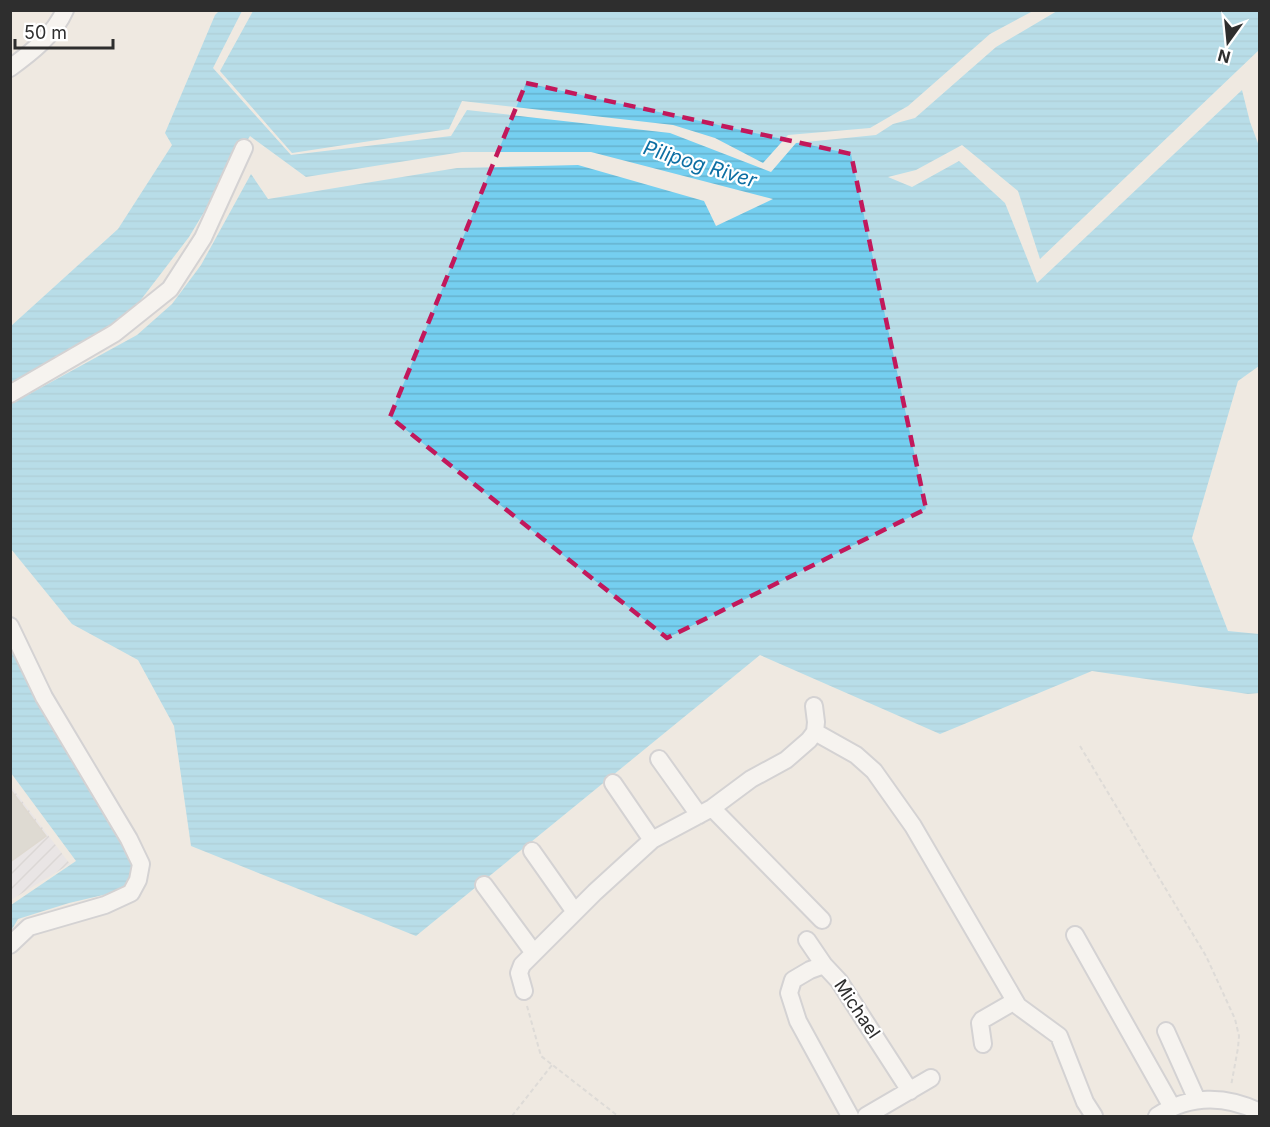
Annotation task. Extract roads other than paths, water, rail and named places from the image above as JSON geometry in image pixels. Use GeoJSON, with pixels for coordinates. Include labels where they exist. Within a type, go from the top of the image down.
{"type":"FeatureCollection","features":[{"type":"Feature","properties":{"kind":"street"},"geometry":{"type":"LineString","coordinates":[[10,68],[33,51],[48,36],[59,23],[65,10]]}},
{"type":"Feature","properties":{"kind":"street"},"geometry":{"type":"LineString","coordinates":[[10,394],[115,333],[170,289],[203,238],[244,148]]}},
{"type":"Feature","properties":{"kind":"street"},"geometry":{"type":"LineString","coordinates":[[10,626],[44,697],[129,839],[141,864],[138,880],[131,893],[105,905],[29,927],[10,945]]}},
{"type":"Feature","properties":{"kind":"street"},"geometry":{"type":"LineString","coordinates":[[524,991],[520,969],[575,912],[652,840],[705,811],[751,779],[786,760],[815,732],[813,706]]}},
{"type":"Feature","properties":{"kind":"street"},"geometry":{"type":"LineString","coordinates":[[815,732],[856,755],[874,771],[914,825],[1018,1006],[1059,1036],[1085,1102],[1094,1116]]}},
{"type":"Feature","properties":{"kind":"street"},"geometry":{"type":"LineString","coordinates":[[659,759],[705,811],[822,920]]}},
{"type":"Feature","properties":{"kind":"street"},"geometry":{"type":"LineString","coordinates":[[614,783],[652,840]]}},
{"type":"Feature","properties":{"kind":"street"},"geometry":{"type":"LineString","coordinates":[[532,851],[575,912]]}},
{"type":"Feature","properties":{"kind":"street"},"geometry":{"type":"LineString","coordinates":[[483,885],[534,953]]}},
{"type":"Feature","properties":{"kind":"street"},"geometry":{"type":"LineString","coordinates":[[1075,935],[1172,1107]]}},
{"type":"Feature","properties":{"kind":"street"},"geometry":{"type":"LineString","coordinates":[[807,940],[824,966]]}},
{"type":"Feature","properties":{"kind":"street","name":"Michael"},"geometry":{"type":"LineString","coordinates":[[850,1116],[798,1021],[789,993],[793,980],[810,970],[824,966],[839,981],[910,1091]]}},
{"type":"Feature","properties":{"kind":"street"},"geometry":{"type":"LineString","coordinates":[[983,1044],[980,1023],[982,1020],[1015,1001]]}},
{"type":"Feature","properties":{"kind":"street"},"geometry":{"type":"LineString","coordinates":[[1166,1030],[1197,1100]]}},
{"type":"Feature","properties":{"kind":"street"},"geometry":{"type":"LineString","coordinates":[[866,1116],[931,1078]]}},
{"type":"Feature","properties":{"kind":"street"},"geometry":{"type":"LineString","coordinates":[[1157,1116],[1172,1107],[1197,1100],[1228,1101],[1260,1112]]}},
{"type":"Feature","properties":{"kind":"water","name":"Pilipog River"},"geometry":{"type":"Polygon","coordinates":[[[219,11],[242,11],[213,68],[291,155],[451,136],[467,110],[670,133],[771,172],[796,143],[876,135],[893,124],[915,118],[996,47],[1057,11],[1259,11],[1259,50],[1040,259],[1018,191],[962,145],[916,170],[888,177],[912,187],[959,161],[1005,203],[1037,283],[1242,90],[1259,146],[1259,366],[1238,381],[1192,538],[1228,631],[1259,634],[1259,693],[1248,694],[1092,671],[940,734],[760,655],[416,936],[191,846],[174,726],[138,660],[72,624],[11,549],[11,404],[137,335],[172,304],[201,265],[251,174],[268,199],[457,168],[578,165],[704,201],[716,226],[773,199],[591,152],[462,152],[306,177],[250,136],[189,237],[130,314],[11,383],[11,326],[118,229],[172,145],[165,133],[215,15],[219,11]]]}},
{"type":"Feature","properties":{"kind":"water"},"geometry":{"type":"Polygon","coordinates":[[[253,11],[1033,11],[990,34],[908,106],[870,128],[788,135],[763,163],[715,138],[673,125],[462,101],[449,129],[292,153],[220,71],[253,11]]]}},
{"type":"Feature","properties":{"kind":"water"},"geometry":{"type":"Polygon","coordinates":[[[10,639],[135,865],[129,882],[116,892],[69,903],[18,919],[11,931],[11,905],[76,861],[11,773],[10,639]]]}}]}
